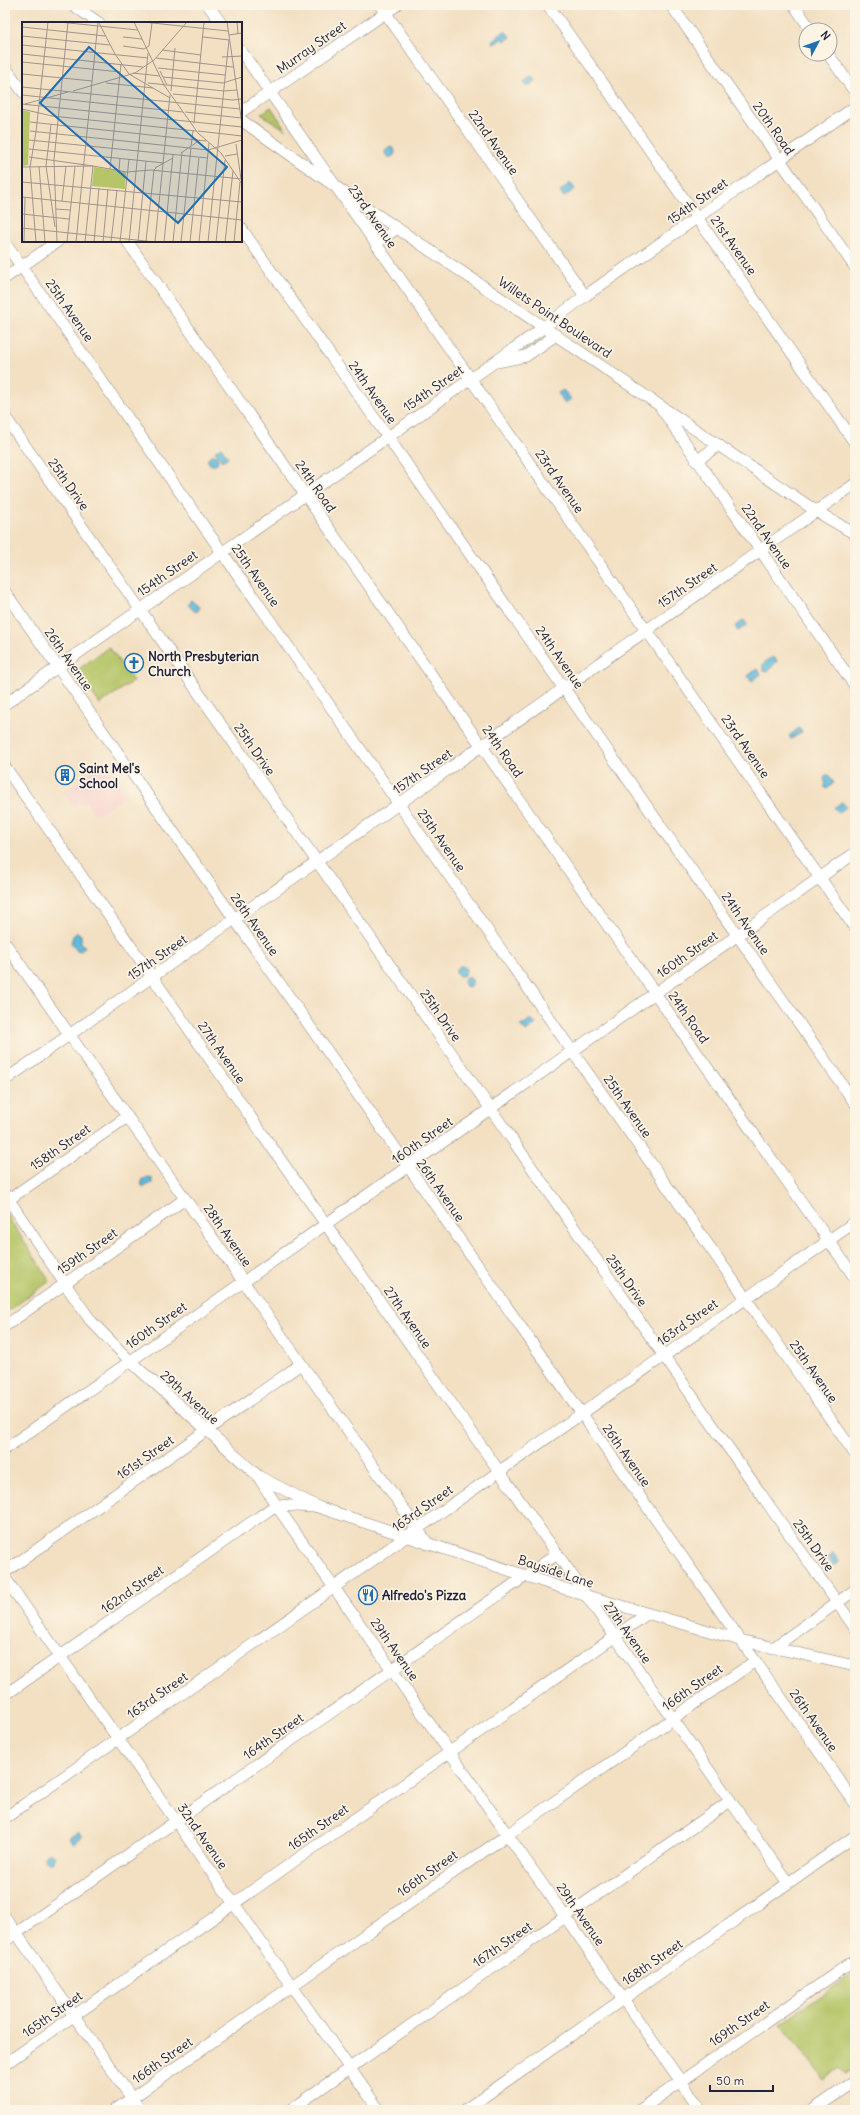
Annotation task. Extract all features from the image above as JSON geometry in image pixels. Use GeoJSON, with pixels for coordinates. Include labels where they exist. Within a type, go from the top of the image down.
{"type":"FeatureCollection","features":[{"type":"Feature","properties":{"kind":"street"},"geometry":{"type":"LineString","coordinates":[[73,5],[98,22]]}},
{"type":"Feature","properties":{"kind":"street"},"geometry":{"type":"LineString","coordinates":[[88,5],[99,22]]}},
{"type":"Feature","properties":{"kind":"street"},"geometry":{"type":"LineString","coordinates":[[208,5],[220,22]]}},
{"type":"Feature","properties":{"kind":"street","name":"Murray Street"},"geometry":{"type":"LineString","coordinates":[[242,111],[383,9],[397,5]]}},
{"type":"Feature","properties":{"kind":"street","name":"21st Avenue"},"geometry":{"type":"LineString","coordinates":[[548,5],[855,443]]}},
{"type":"Feature","properties":{"kind":"street","name":"20th Road"},"geometry":{"type":"LineString","coordinates":[[671,5],[855,267]]}},
{"type":"Feature","properties":{"kind":"street"},"geometry":{"type":"LineString","coordinates":[[794,5],[806,22]]}},
{"type":"Feature","properties":{"kind":"street","name":"22nd Avenue"},"geometry":{"type":"LineString","coordinates":[[383,9],[585,296]]}},
{"type":"Feature","properties":{"kind":"street","name":"23rd Avenue"},"geometry":{"type":"LineString","coordinates":[[242,52],[855,928]]}},
{"type":"Feature","properties":{"kind":"street"},"geometry":{"type":"LineString","coordinates":[[834,62],[855,92]]}},
{"type":"Feature","properties":{"kind":"street"},"geometry":{"type":"LineString","coordinates":[[5,67],[22,91]]}},
{"type":"Feature","properties":{"kind":"street","name":"154th Street"},"geometry":{"type":"LineString","coordinates":[[5,704],[222,551],[388,437],[585,296],[855,108]]}},
{"type":"Feature","properties":{"kind":"street","name":"Willets Point Boulevard"},"geometry":{"type":"LineString","coordinates":[[242,121],[336,187],[816,511],[855,534]]}},
{"type":"Feature","properties":{"kind":"street"},"geometry":{"type":"LineString","coordinates":[[376,244],[398,228]]}},
{"type":"Feature","properties":{"kind":"street","name":"24th Avenue"},"geometry":{"type":"LineString","coordinates":[[242,229],[855,1103]]}},
{"type":"Feature","properties":{"kind":"street"},"geometry":{"type":"LineString","coordinates":[[5,278],[57,242]]}},
{"type":"Feature","properties":{"kind":"street","name":"24th Road"},"geometry":{"type":"LineString","coordinates":[[128,242],[855,1278]]}},
{"type":"Feature","properties":{"kind":"street","name":"25th Avenue"},"geometry":{"type":"LineString","coordinates":[[5,243],[855,1454]]}},
{"type":"Feature","properties":{"kind":"street"},"geometry":{"type":"LineString","coordinates":[[492,363],[526,356],[549,342],[556,335]]}},
{"type":"Feature","properties":{"kind":"street","name":"22nd Avenue"},"geometry":{"type":"LineString","coordinates":[[657,403],[855,686]]}},
{"type":"Feature","properties":{"kind":"street","name":"25th Drive"},"geometry":{"type":"LineString","coordinates":[[5,417],[855,1628]]}},
{"type":"Feature","properties":{"kind":"street"},"geometry":{"type":"LineString","coordinates":[[696,460],[719,445]]}},
{"type":"Feature","properties":{"kind":"street","name":"157th Street"},"geometry":{"type":"LineString","coordinates":[[5,1080],[855,484]]}},
{"type":"Feature","properties":{"kind":"street","name":"26th Avenue"},"geometry":{"type":"LineString","coordinates":[[5,592],[855,1803]]}},
{"type":"Feature","properties":{"kind":"street","name":"27th Avenue"},"geometry":{"type":"LineString","coordinates":[[5,768],[788,1883]]}},
{"type":"Feature","properties":{"kind":"street","name":"160th Street"},"geometry":{"type":"LineString","coordinates":[[5,1449],[855,853]]}},
{"type":"Feature","properties":{"kind":"street","name":"28th Avenue"},"geometry":{"type":"LineString","coordinates":[[5,943],[9,955],[70,1035],[428,1544]]}},
{"type":"Feature","properties":{"kind":"street","name":"158th Street"},"geometry":{"type":"LineString","coordinates":[[7,1197],[127,1117]]}},
{"type":"Feature","properties":{"kind":"street","name":"29th Avenue"},"geometry":{"type":"LineString","coordinates":[[7,1197],[91,1320],[130,1361],[206,1431],[258,1476],[276,1505],[701,2110]]}},
{"type":"Feature","properties":{"kind":"street","name":"159th Street"},"geometry":{"type":"LineString","coordinates":[[5,1326],[185,1199]]}},
{"type":"Feature","properties":{"kind":"street","name":"163rd Street"},"geometry":{"type":"LineString","coordinates":[[5,1818],[855,1222]]}},
{"type":"Feature","properties":{"kind":"street","name":"161st Street"},"geometry":{"type":"LineString","coordinates":[[5,1572],[301,1364]]}},
{"type":"Feature","properties":{"kind":"street","name":"Bayside Lane"},"geometry":{"type":"LineString","coordinates":[[258,1476],[318,1507],[587,1596],[740,1640],[855,1666]]}},
{"type":"Feature","properties":{"kind":"street"},"geometry":{"type":"LineString","coordinates":[[276,1505],[318,1507]]}},
{"type":"Feature","properties":{"kind":"street","name":"162nd Street"},"geometry":{"type":"LineString","coordinates":[[5,1695],[276,1505]]}},
{"type":"Feature","properties":{"kind":"street","name":"164th Street"},"geometry":{"type":"LineString","coordinates":[[5,1941],[557,1554]]}},
{"type":"Feature","properties":{"kind":"street","name":"32nd Avenue"},"geometry":{"type":"LineString","coordinates":[[5,1578],[379,2110]]}},
{"type":"Feature","properties":{"kind":"street"},"geometry":{"type":"LineString","coordinates":[[774,1648],[855,1590]]}},
{"type":"Feature","properties":{"kind":"street","name":"165th Street"},"geometry":{"type":"LineString","coordinates":[[5,2064],[647,1614]]}},
{"type":"Feature","properties":{"kind":"street","name":"166th Street"},"geometry":{"type":"LineString","coordinates":[[115,2110],[755,1660]]}},
{"type":"Feature","properties":{"kind":"street","name":"167th Street"},"geometry":{"type":"LineString","coordinates":[[290,2110],[730,1801]]}},
{"type":"Feature","properties":{"kind":"street","name":"168th Street"},"geometry":{"type":"LineString","coordinates":[[465,2110],[855,1836]]}},
{"type":"Feature","properties":{"kind":"street"},"geometry":{"type":"LineString","coordinates":[[5,1917],[140,2110]]}},
{"type":"Feature","properties":{"kind":"street","name":"169th Street"},"geometry":{"type":"LineString","coordinates":[[640,2110],[855,1960]]}},
{"type":"Feature","properties":{"kind":"street"},"geometry":{"type":"LineString","coordinates":[[813,2110],[855,2081]]}},
{"type":"Feature","properties":{"kind":"shaded area"},"geometry":{"type":"Polygon","coordinates":[[[105,762],[128,794],[98,815],[97,812],[94,814],[86,802],[81,806],[78,802],[73,806],[63,792],[105,762]]]}},
{"type":"Feature","properties":{"kind":"green space"},"geometry":{"type":"Polygon","coordinates":[[[271,107],[286,130],[261,114],[271,107]]]}},
{"type":"Feature","properties":{"kind":"green space"},"geometry":{"type":"Polygon","coordinates":[[[109,647],[133,681],[100,704],[76,671],[109,647]]]}},
{"type":"Feature","properties":{"kind":"green space"},"geometry":{"type":"Polygon","coordinates":[[[5,1212],[50,1281],[5,1313],[5,1212]]]}},
{"type":"Feature","properties":{"kind":"green space"},"geometry":{"type":"Polygon","coordinates":[[[555,1565],[564,1577],[548,1570],[555,1565]]]}},
{"type":"Feature","properties":{"kind":"green space"},"geometry":{"type":"Polygon","coordinates":[[[608,1610],[626,1618],[617,1624],[607,1612],[608,1610]]]}},
{"type":"Feature","properties":{"kind":"green space"},"geometry":{"type":"Polygon","coordinates":[[[855,1972],[855,2067],[845,2074],[840,2068],[824,2079],[781,2024],[855,1972]]]}},
{"type":"Feature","properties":{"kind":"water"},"geometry":{"type":"Polygon","coordinates":[[[505,31],[511,37],[505,41],[503,38],[494,44],[492,41],[505,31]]]}},
{"type":"Feature","properties":{"kind":"water"},"geometry":{"type":"Polygon","coordinates":[[[532,76],[536,81],[527,87],[524,82],[532,76]]]}},
{"type":"Feature","properties":{"kind":"water"},"geometry":{"type":"Polygon","coordinates":[[[390,147],[395,152],[390,157],[385,152],[390,147]]]}},
{"type":"Feature","properties":{"kind":"water"},"geometry":{"type":"Polygon","coordinates":[[[571,183],[575,189],[564,197],[560,191],[571,183]]]}},
{"type":"Feature","properties":{"kind":"water"},"geometry":{"type":"Polygon","coordinates":[[[563,390],[571,399],[565,403],[558,393],[563,390]]]}},
{"type":"Feature","properties":{"kind":"water"},"geometry":{"type":"Polygon","coordinates":[[[221,447],[228,457],[222,461],[215,451],[221,447]]]}},
{"type":"Feature","properties":{"kind":"water"},"geometry":{"type":"Polygon","coordinates":[[[211,455],[215,455],[218,460],[215,465],[211,465],[208,462],[208,458],[211,455]]]}},
{"type":"Feature","properties":{"kind":"water"},"geometry":{"type":"Polygon","coordinates":[[[191,600],[199,607],[198,611],[194,611],[188,605],[191,600]]]}},
{"type":"Feature","properties":{"kind":"water"},"geometry":{"type":"Polygon","coordinates":[[[744,620],[747,625],[738,631],[735,626],[744,620]]]}},
{"type":"Feature","properties":{"kind":"water"},"geometry":{"type":"Polygon","coordinates":[[[771,658],[775,658],[777,661],[767,672],[763,671],[763,664],[771,658]]]}},
{"type":"Feature","properties":{"kind":"water"},"geometry":{"type":"Polygon","coordinates":[[[757,669],[761,674],[752,681],[748,676],[757,669]]]}},
{"type":"Feature","properties":{"kind":"water"},"geometry":{"type":"Polygon","coordinates":[[[799,728],[802,732],[791,739],[789,736],[799,728]]]}},
{"type":"Feature","properties":{"kind":"water"},"geometry":{"type":"Polygon","coordinates":[[[826,775],[829,775],[834,783],[827,789],[824,786],[826,784],[824,779],[826,775]]]}},
{"type":"Feature","properties":{"kind":"water"},"geometry":{"type":"Polygon","coordinates":[[[842,802],[846,807],[839,813],[834,808],[842,802]]]}},
{"type":"Feature","properties":{"kind":"water"},"geometry":{"type":"Polygon","coordinates":[[[77,932],[81,935],[81,944],[85,946],[81,951],[77,950],[71,943],[73,936],[77,932]]]}},
{"type":"Feature","properties":{"kind":"water"},"geometry":{"type":"Polygon","coordinates":[[[461,966],[466,971],[461,976],[456,971],[461,966]]]}},
{"type":"Feature","properties":{"kind":"water"},"geometry":{"type":"Polygon","coordinates":[[[468,977],[473,982],[468,987],[463,982],[468,977]]]}},
{"type":"Feature","properties":{"kind":"water"},"geometry":{"type":"Polygon","coordinates":[[[531,1019],[536,1024],[526,1032],[521,1026],[531,1019]]]}},
{"type":"Feature","properties":{"kind":"water"},"geometry":{"type":"Polygon","coordinates":[[[149,1177],[152,1178],[152,1183],[144,1187],[141,1185],[143,1179],[149,1177]]]}},
{"type":"Feature","properties":{"kind":"water"},"geometry":{"type":"Polygon","coordinates":[[[833,1553],[839,1562],[834,1566],[827,1558],[833,1553]]]}},
{"type":"Feature","properties":{"kind":"water"},"geometry":{"type":"Polygon","coordinates":[[[78,1832],[82,1837],[73,1843],[69,1838],[78,1832]]]}},
{"type":"Feature","properties":{"kind":"water"},"geometry":{"type":"Polygon","coordinates":[[[48,1853],[52,1853],[54,1854],[54,1862],[48,1863],[45,1860],[45,1856],[48,1853]]]}},
{"type":"Feature","properties":{"kind":"place","name":"North Presbyterian Church"},"geometry":{"type":"Point","coordinates":[134,663]}},
{"type":"Feature","properties":{"kind":"place","name":"Saint Mel's School"},"geometry":{"type":"Point","coordinates":[65,775]}},
{"type":"Feature","properties":{"kind":"place","name":"Alfredo's Pizza"},"geometry":{"type":"Point","coordinates":[368,1595]}}]}
